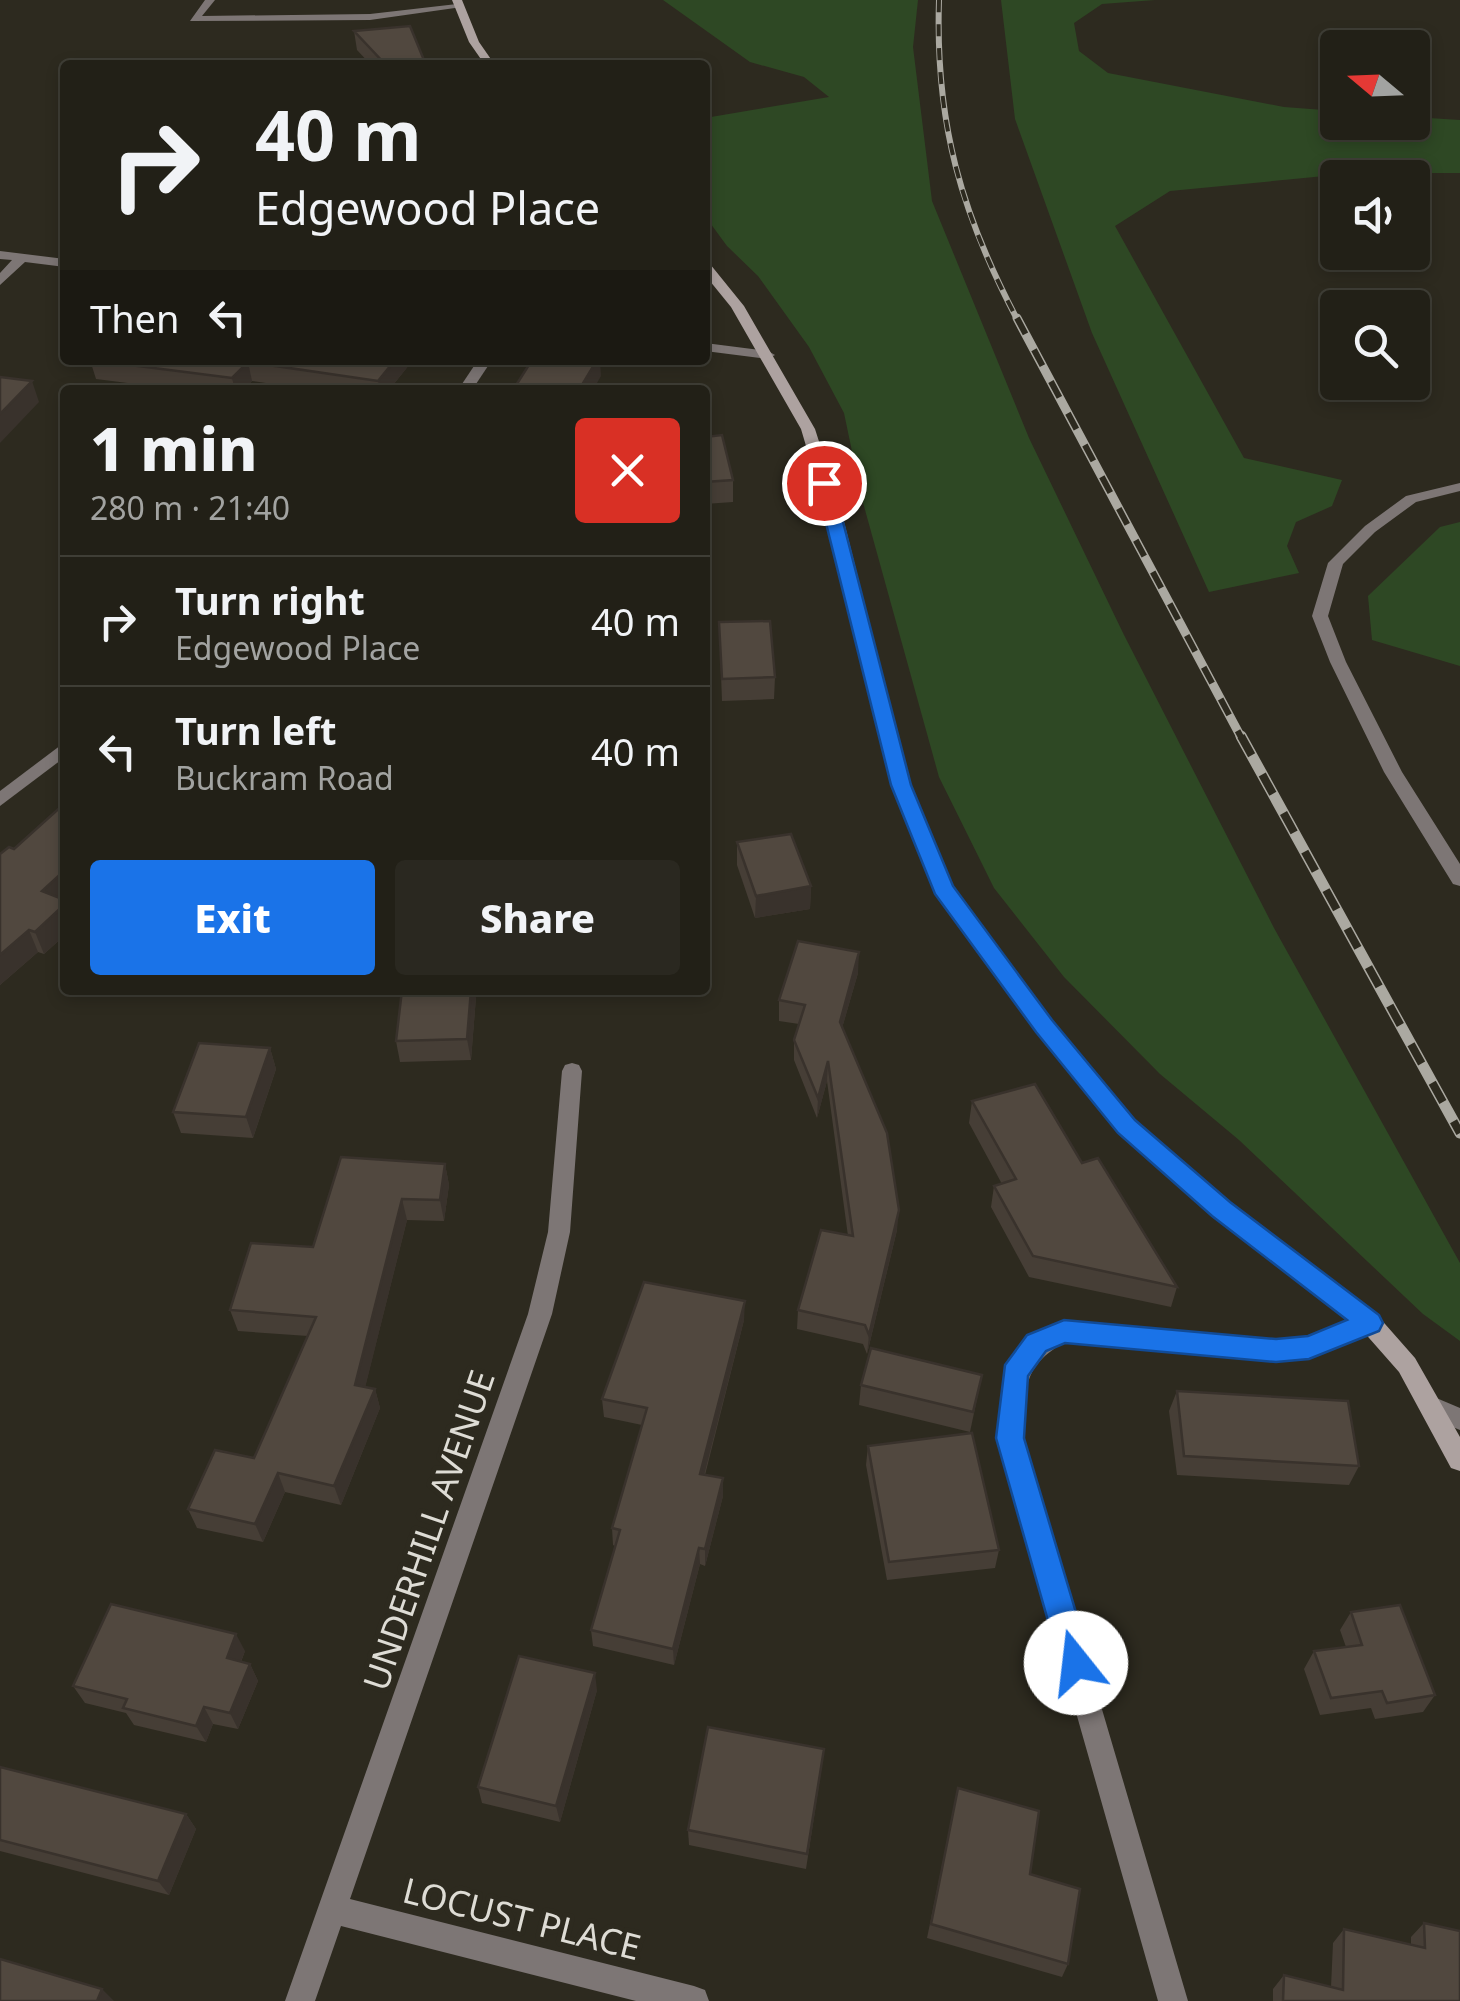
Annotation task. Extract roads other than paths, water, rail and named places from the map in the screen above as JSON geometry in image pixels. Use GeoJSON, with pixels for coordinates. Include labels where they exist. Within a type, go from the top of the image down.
{"type":"FeatureCollection","features":[{"type":"Feature","properties":{"kind":"main road"},"geometry":{"type":"LineString","coordinates":[[457,4],[487,60]]}},
{"type":"Feature","properties":{"kind":"main road"},"geometry":{"type":"LineString","coordinates":[[710,274],[737,306],[768,355],[808,429],[833,510],[901,785],[943,888],[1044,1026],[1126,1126],[1221,1209],[1370,1323],[1408,1366],[1460,1460]]}},
{"type":"Feature","properties":{"kind":"street"},"geometry":{"type":"LineString","coordinates":[[210,0],[194,19],[370,16],[457,4]]}},
{"type":"Feature","properties":{"kind":"street"},"geometry":{"type":"LineString","coordinates":[[0,254],[60,262]]}},
{"type":"Feature","properties":{"kind":"street"},"geometry":{"type":"LineString","coordinates":[[0,281],[22,258]]}},
{"type":"Feature","properties":{"kind":"street"},"geometry":{"type":"LineString","coordinates":[[710,349],[768,355]]}},
{"type":"Feature","properties":{"kind":"street"},"geometry":{"type":"LineString","coordinates":[[1460,487],[1411,499],[1370,530],[1336,563],[1320,616],[1338,662],[1393,772],[1460,879]]}},
{"type":"Feature","properties":{"kind":"street"},"geometry":{"type":"LineString","coordinates":[[0,800],[60,752]]}},
{"type":"Feature","properties":{"kind":"street","name":"UNDERHILL AVENUE"},"geometry":{"type":"LineString","coordinates":[[300,2001],[540,1314],[559,1232],[572,1071]]}},
{"type":"Feature","properties":{"kind":"street"},"geometry":{"type":"LineString","coordinates":[[1173,2001],[1010,1438],[1015,1373],[1036,1343],[1064,1332],[1276,1351],[1309,1348],[1370,1323]]}},
{"type":"Feature","properties":{"kind":"street"},"geometry":{"type":"LineString","coordinates":[[1434,1408],[1460,1420]]}},
{"type":"Feature","properties":{"kind":"street","name":"LOCUST PLACE"},"geometry":{"type":"LineString","coordinates":[[332,1908],[694,2001]]}},
{"type":"Feature","properties":{"kind":"railway"},"geometry":{"type":"LineString","coordinates":[[939,0],[942,87],[956,166],[981,243],[1018,321]]}},
{"type":"Feature","properties":{"kind":"railway"},"geometry":{"type":"LineString","coordinates":[[1017,318],[1242,739]]}},
{"type":"Feature","properties":{"kind":"railway"},"geometry":{"type":"LineString","coordinates":[[1241,736],[1460,1133]]}}]}
